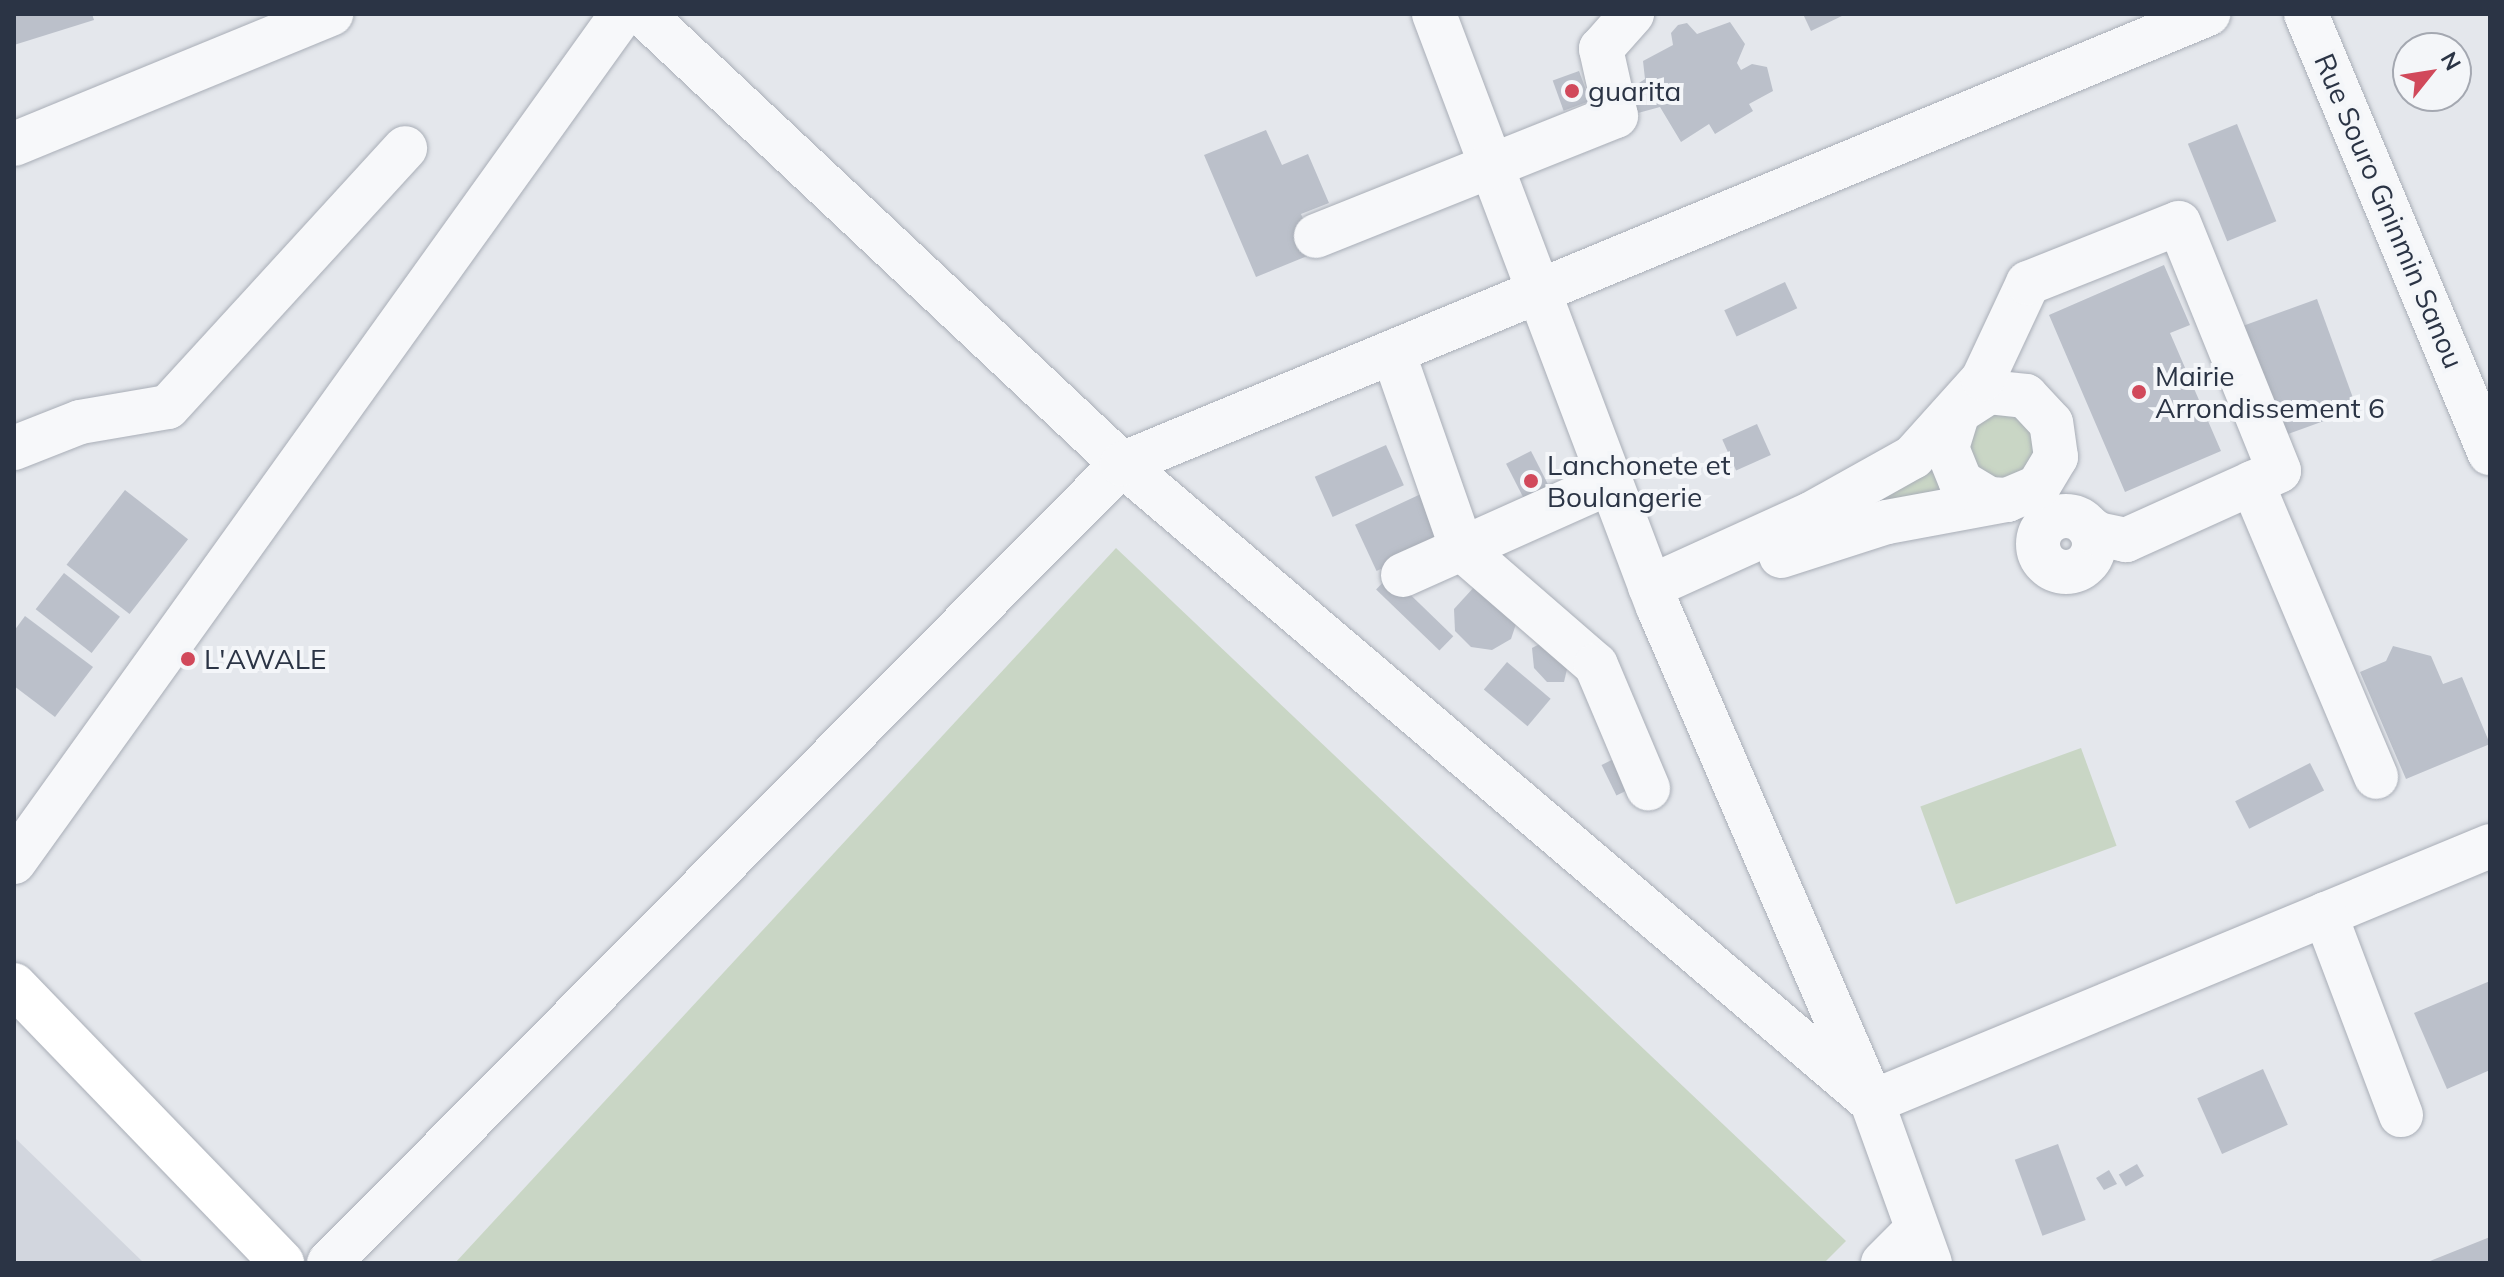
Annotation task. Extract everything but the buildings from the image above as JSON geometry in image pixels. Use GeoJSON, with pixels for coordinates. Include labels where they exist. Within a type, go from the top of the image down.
{"type":"FeatureCollection","features":[{"type":"Feature","properties":{"kind":"highway"},"geometry":{"type":"LineString","coordinates":[[14,985],[282,1263]]}},
{"type":"Feature","properties":{"kind":"street"},"geometry":{"type":"LineString","coordinates":[[14,144],[331,14]]}},
{"type":"Feature","properties":{"kind":"street"},"geometry":{"type":"LineString","coordinates":[[14,862],[622,14]]}},
{"type":"Feature","properties":{"kind":"street"},"geometry":{"type":"LineString","coordinates":[[643,14],[1122,464],[1872,1102]]}},
{"type":"Feature","properties":{"kind":"street"},"geometry":{"type":"LineString","coordinates":[[1434,14],[1654,597],[1872,1102],[1923,1246],[1883,1263]]}},
{"type":"Feature","properties":{"kind":"street"},"geometry":{"type":"LineString","coordinates":[[1316,236],[1616,116],[1601,49],[1632,14]]}},
{"type":"Feature","properties":{"kind":"street"},"geometry":{"type":"LineString","coordinates":[[329,1263],[1122,464],[2208,14]]}},
{"type":"Feature","properties":{"kind":"street","name":"Rue Souro Gninmin Sanou"},"geometry":{"type":"LineString","coordinates":[[2306,14],[2490,453]]}},
{"type":"Feature","properties":{"kind":"street"},"geometry":{"type":"LineString","coordinates":[[14,448],[80,422],[168,407],[405,148]]}},
{"type":"Feature","properties":{"kind":"street"},"geometry":{"type":"LineString","coordinates":[[1654,597],[1834,537],[2016,498],[2044,480],[2056,457],[2054,431],[2041,407],[2026,396],[1989,392],[1958,412],[1949,430],[1951,467],[1973,493],[2016,498],[2095,534],[2252,483],[2279,471],[2179,223],[2028,283],[1983,379],[1958,412],[1913,457],[1872,484],[1654,597]]}},
{"type":"Feature","properties":{"kind":"street"},"geometry":{"type":"LineString","coordinates":[[1393,352],[1462,549],[1596,665],[1648,788]]}},
{"type":"Feature","properties":{"kind":"street"},"geometry":{"type":"LineString","coordinates":[[1403,575],[1611,482]]}},
{"type":"Feature","properties":{"kind":"street"},"geometry":{"type":"LineString","coordinates":[[2252,483],[2376,777]]}},
{"type":"Feature","properties":{"kind":"street"},"geometry":{"type":"LineString","coordinates":[[1872,1102],[2490,846]]}},
{"type":"Feature","properties":{"kind":"street"},"geometry":{"type":"LineString","coordinates":[[2325,914],[2401,1115]]}},
{"type":"Feature","properties":{"kind":"shaded area"},"geometry":{"type":"Polygon","coordinates":[[[14,1137],[144,1263],[14,1263],[14,1137]]]}},
{"type":"Feature","properties":{"kind":"green space"},"geometry":{"type":"Polygon","coordinates":[[[2010,396],[2051,458],[1986,493],[1956,426],[2010,396]]]}},
{"type":"Feature","properties":{"kind":"green space"},"geometry":{"type":"Polygon","coordinates":[[[1936,456],[1954,497],[1878,508],[1876,500],[1936,456]]]}},
{"type":"Feature","properties":{"kind":"green space"},"geometry":{"type":"Polygon","coordinates":[[[1116,548],[1846,1241],[1824,1263],[455,1263],[1116,548]]]}},
{"type":"Feature","properties":{"kind":"green space"},"geometry":{"type":"Polygon","coordinates":[[[2081,748],[2117,846],[1956,904],[1920,806],[2081,748]]]}},
{"type":"Feature","properties":{"kind":"place","name":"guarita"},"geometry":{"type":"Point","coordinates":[1572,91]}},
{"type":"Feature","properties":{"kind":"place","name":"Mairie Arrondissement 6"},"geometry":{"type":"Point","coordinates":[2139,392]}},
{"type":"Feature","properties":{"kind":"place","name":"Lanchonete et Boulangerie"},"geometry":{"type":"Point","coordinates":[1531,481]}},
{"type":"Feature","properties":{"kind":"place","name":"L'AWALE"},"geometry":{"type":"Point","coordinates":[188,659]}}]}
